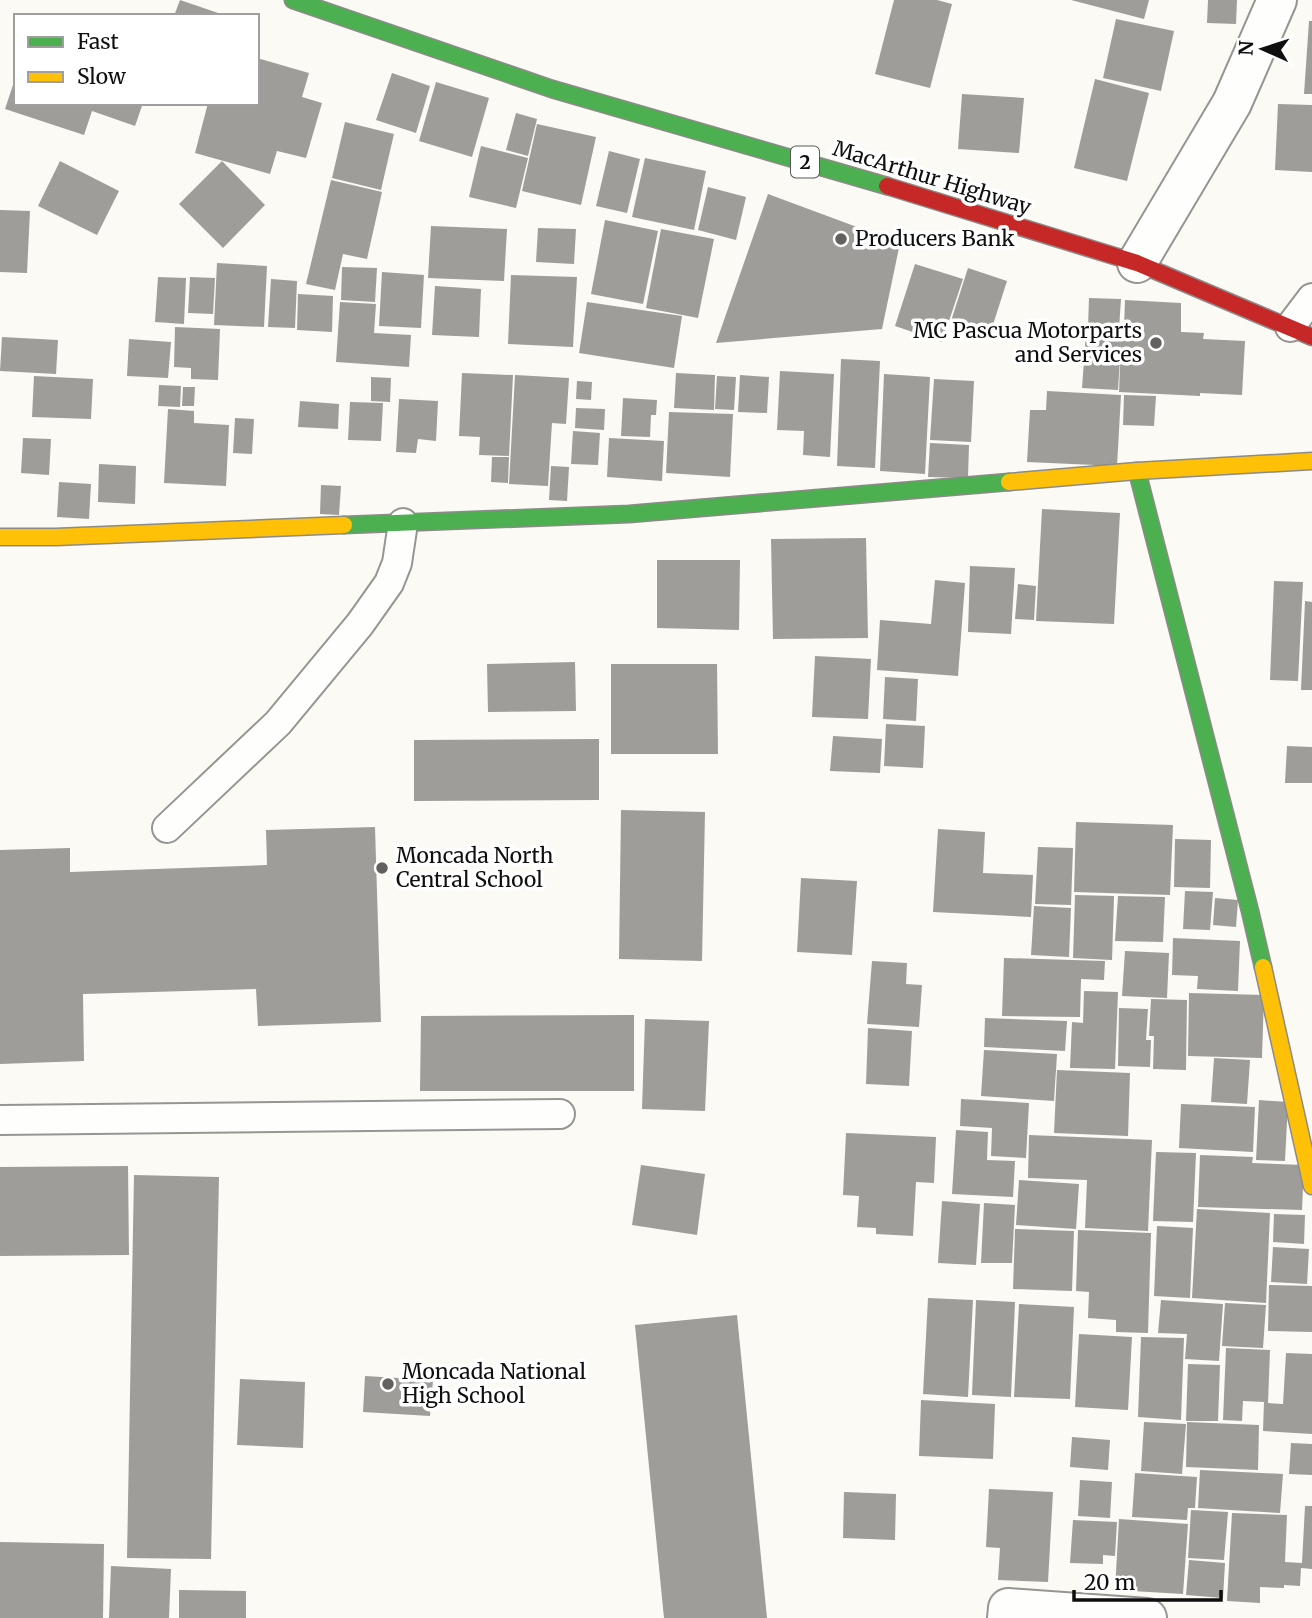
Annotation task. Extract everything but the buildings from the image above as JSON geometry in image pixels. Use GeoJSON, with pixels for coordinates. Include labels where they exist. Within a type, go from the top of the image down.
{"type":"FeatureCollection","features":[{"type":"Feature","properties":{"kind":"main road","name":"MacArthur Highway"},"geometry":{"type":"LineString","coordinates":[[293,0],[552,89],[917,194],[1137,263],[1301,332]]}},
{"type":"Feature","properties":{"kind":"main road"},"geometry":{"type":"LineString","coordinates":[[0,537],[629,514],[1137,471],[1312,461]]}},
{"type":"Feature","properties":{"kind":"main road"},"geometry":{"type":"LineString","coordinates":[[1137,471],[1250,911],[1312,1186]]}},
{"type":"Feature","properties":{"kind":"street"},"geometry":{"type":"LineString","coordinates":[[1137,263],[1232,103],[1277,0]]}},
{"type":"Feature","properties":{"kind":"street"},"geometry":{"type":"LineString","coordinates":[[1007,1618],[1008,1608],[1147,1618]]}},
{"type":"Feature","properties":{"kind":"lane"},"geometry":{"type":"LineString","coordinates":[[1301,332],[1312,298]]}},
{"type":"Feature","properties":{"kind":"lane"},"geometry":{"type":"LineString","coordinates":[[167,828],[278,723],[360,624],[389,583],[397,562],[402,523]]}},
{"type":"Feature","properties":{"kind":"lane"},"geometry":{"type":"LineString","coordinates":[[0,1120],[560,1115]]}},
{"type":"Feature","properties":{"kind":"traffic: fast"},"geometry":{"type":"LineString","coordinates":[[293,0],[552,89],[887,186]]}},
{"type":"Feature","properties":{"kind":"traffic: fast"},"geometry":{"type":"LineString","coordinates":[[1137,471],[1263,967]]}},
{"type":"Feature","properties":{"kind":"traffic: fast"},"geometry":{"type":"LineString","coordinates":[[344,525],[629,514],[1009,482]]}},
{"type":"Feature","properties":{"kind":"traffic: slow"},"geometry":{"type":"LineString","coordinates":[[1009,482],[1137,471],[1312,461]]}},
{"type":"Feature","properties":{"kind":"traffic: slow"},"geometry":{"type":"LineString","coordinates":[[0,537],[344,525]]}},
{"type":"Feature","properties":{"kind":"traffic: slow"},"geometry":{"type":"LineString","coordinates":[[1263,967],[1312,1186]]}},
{"type":"Feature","properties":{"kind":"traffic: jam"},"geometry":{"type":"LineString","coordinates":[[887,186],[1137,263],[1312,337]]}},
{"type":"Feature","properties":{"kind":"place","name":"Producers Bank"},"geometry":{"type":"Point","coordinates":[841,239]}},
{"type":"Feature","properties":{"kind":"place","name":"MC Pascua Motorparts and Services"},"geometry":{"type":"Point","coordinates":[1156,343]}},
{"type":"Feature","properties":{"kind":"place","name":"Moncada North Central School"},"geometry":{"type":"Point","coordinates":[382,868]}},
{"type":"Feature","properties":{"kind":"place","name":"Moncada National High School"},"geometry":{"type":"Point","coordinates":[388,1384]}}]}
